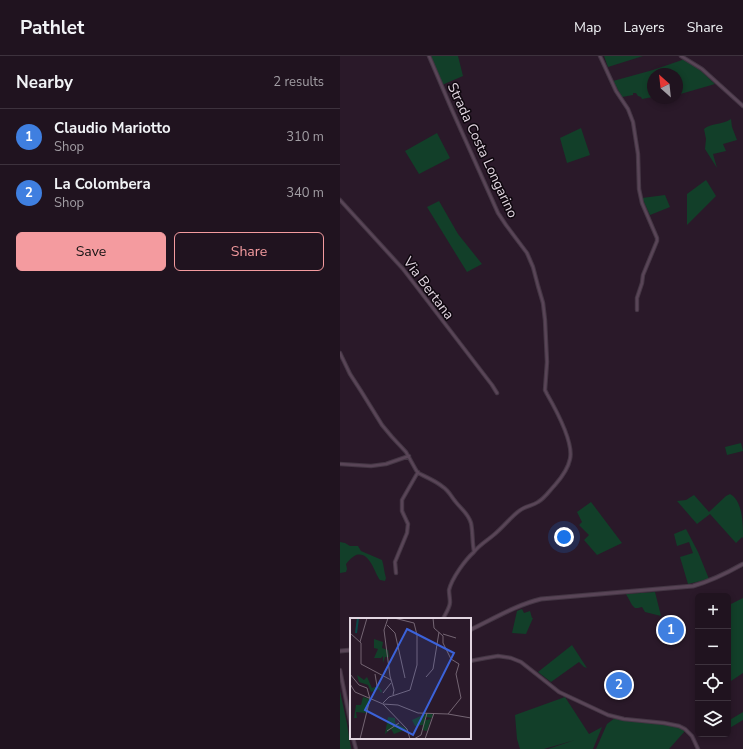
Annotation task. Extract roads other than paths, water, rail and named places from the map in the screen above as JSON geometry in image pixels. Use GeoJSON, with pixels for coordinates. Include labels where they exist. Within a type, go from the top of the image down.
{"type":"FeatureCollection","features":[{"type":"Feature","properties":{"kind":"street","name":"Strada Costa Longarino"},"geometry":{"type":"LineString","coordinates":[[429,56],[498,213],[527,253],[533,267],[543,303],[545,320],[547,362],[545,390],[559,415],[571,452],[567,468],[560,479],[546,495],[539,502],[524,507],[518,511],[497,532],[474,551],[456,574],[449,590],[450,602],[443,618]]}},
{"type":"Feature","properties":{"kind":"street"},"geometry":{"type":"LineString","coordinates":[[600,56],[616,91],[628,109],[633,122],[638,154],[639,189],[642,203],[657,238],[643,275],[637,298],[637,310]]}},
{"type":"Feature","properties":{"kind":"street"},"geometry":{"type":"LineString","coordinates":[[681,56],[702,69],[743,106]]}},
{"type":"Feature","properties":{"kind":"street","name":"Via Bertana"},"geometry":{"type":"LineString","coordinates":[[340,200],[403,269],[497,393]]}},
{"type":"Feature","properties":{"kind":"street"},"geometry":{"type":"LineString","coordinates":[[340,353],[350,374],[386,431],[406,452],[418,472],[441,485],[447,490],[455,502],[465,511],[471,524],[474,551]]}},
{"type":"Feature","properties":{"kind":"street"},"geometry":{"type":"LineString","coordinates":[[340,464],[371,466],[386,464],[409,456]]}},
{"type":"Feature","properties":{"kind":"street"},"geometry":{"type":"LineString","coordinates":[[396,573],[395,562],[407,533],[408,524],[402,511],[402,500],[418,472]]}},
{"type":"Feature","properties":{"kind":"street"},"geometry":{"type":"LineString","coordinates":[[471,630],[519,606],[541,599],[693,586],[716,578],[743,564]]}},
{"type":"Feature","properties":{"kind":"street"},"geometry":{"type":"LineString","coordinates":[[471,661],[498,656],[511,658],[521,662],[559,692],[608,715],[624,719],[679,726],[685,729],[692,736],[698,749]]}},
{"type":"Feature","properties":{"kind":"street"},"geometry":{"type":"LineString","coordinates":[[340,670],[350,719]]}},
{"type":"Feature","properties":{"kind":"street"},"geometry":{"type":"LineString","coordinates":[[353,739],[356,749]]}},
{"type":"Feature","properties":{"kind":"place","name":"Claudio Mariotto"},"geometry":{"type":"Point","coordinates":[671,630]}},
{"type":"Feature","properties":{"kind":"place","name":"La Colombera"},"geometry":{"type":"Point","coordinates":[619,685]}}]}
